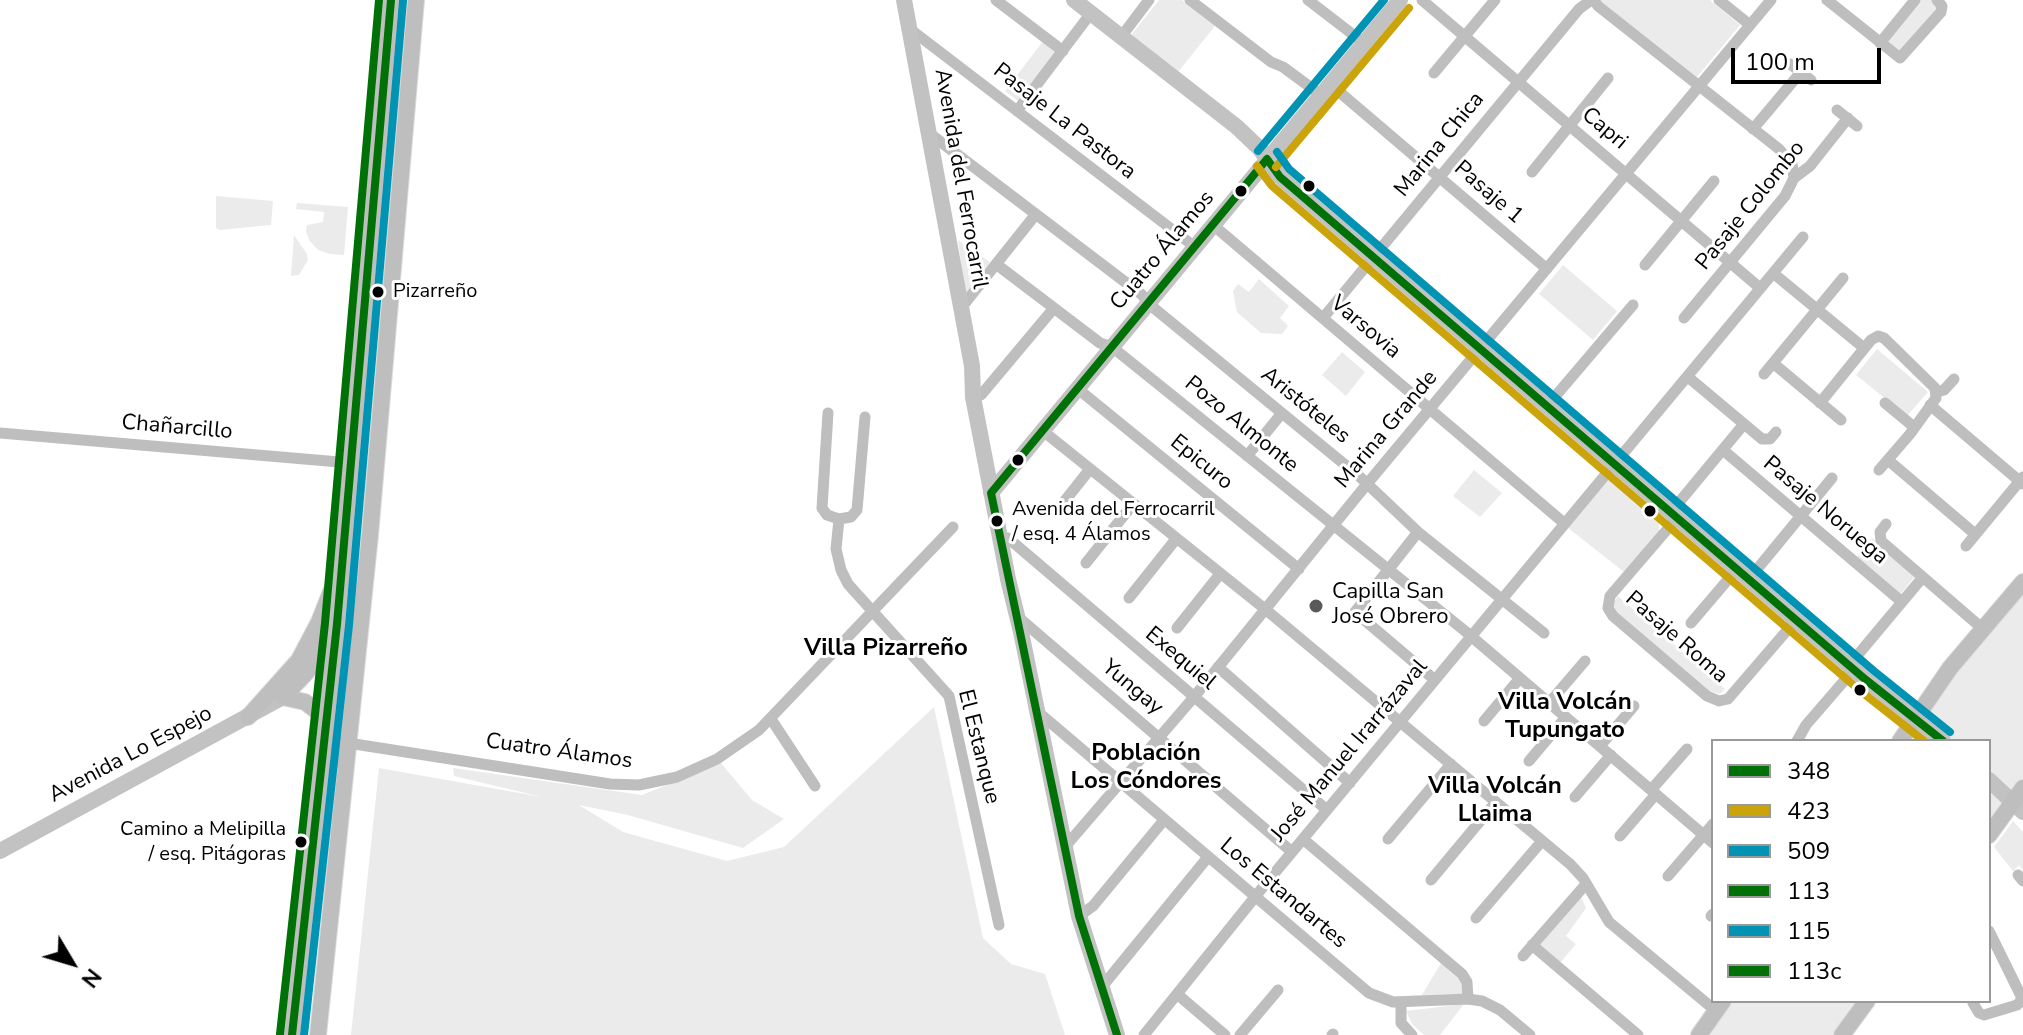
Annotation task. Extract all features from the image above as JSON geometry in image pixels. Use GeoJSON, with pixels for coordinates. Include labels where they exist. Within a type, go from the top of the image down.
{"type":"FeatureCollection","features":[{"type":"Feature","properties":{"kind":"main road"},"geometry":{"type":"LineString","coordinates":[[292,1035],[337,624],[391,1],[416,2],[370,535],[318,1035]]}},
{"type":"Feature","properties":{"kind":"main road"},"geometry":{"type":"LineString","coordinates":[[346,768],[326,725],[305,702],[283,697],[317,658],[337,624],[370,535]]}},
{"type":"Feature","properties":{"kind":"main road"},"geometry":{"type":"LineString","coordinates":[[248,717],[299,660],[319,622],[341,568]]}},
{"type":"Feature","properties":{"kind":"main road"},"geometry":{"type":"LineString","coordinates":[[1901,739],[1950,668],[2023,582]]}},
{"type":"Feature","properties":{"kind":"main road"},"geometry":{"type":"LineString","coordinates":[[265,707],[300,709],[326,725]]}},
{"type":"Feature","properties":{"kind":"main road"},"geometry":{"type":"LineString","coordinates":[[1991,833],[2020,801]]}},
{"type":"Feature","properties":{"kind":"main road"},"geometry":{"type":"LineString","coordinates":[[310,855],[322,852],[336,859]]}},
{"type":"Feature","properties":{"kind":"main road"},"geometry":{"type":"LineString","coordinates":[[1842,1035],[1866,1003]]}},
{"type":"Feature","properties":{"kind":"main road"},"geometry":{"type":"LineString","coordinates":[[1699,1035],[1719,1006]]}},
{"type":"Feature","properties":{"kind":"street","name":"Avenida del Ferrocarril"},"geometry":{"type":"LineString","coordinates":[[904,0],[972,366],[981,395],[994,489],[1008,538],[1018,617]]}},
{"type":"Feature","properties":{"kind":"street"},"geometry":{"type":"LineString","coordinates":[[996,0],[1063,51]]}},
{"type":"Feature","properties":{"kind":"street"},"geometry":{"type":"LineString","coordinates":[[1074,0],[1237,127],[1276,173],[1852,668],[1941,739]]}},
{"type":"Feature","properties":{"kind":"street"},"geometry":{"type":"LineString","coordinates":[[1121,37],[1149,0]]}},
{"type":"Feature","properties":{"kind":"street","name":"Pasaje 1"},"geometry":{"type":"LineString","coordinates":[[1190,0],[1271,62],[1326,90],[1440,178],[1547,269]]}},
{"type":"Feature","properties":{"kind":"street"},"geometry":{"type":"LineString","coordinates":[[1308,0],[1364,43]]}},
{"type":"Feature","properties":{"kind":"street","name":"Cuatro Álamos"},"geometry":{"type":"LineString","coordinates":[[994,489],[1400,0]]}},
{"type":"Feature","properties":{"kind":"street","name":"Capri"},"geometry":{"type":"LineString","coordinates":[[1422,0],[1760,288]]}},
{"type":"Feature","properties":{"kind":"street"},"geometry":{"type":"LineString","coordinates":[[1434,73],[1495,0]]}},
{"type":"Feature","properties":{"kind":"street"},"geometry":{"type":"LineString","coordinates":[[1592,0],[1788,159],[1794,170],[1794,178]]}},
{"type":"Feature","properties":{"kind":"street","name":"Marina Chica"},"geometry":{"type":"LineString","coordinates":[[1323,318],[1579,9],[1592,0]]}},
{"type":"Feature","properties":{"kind":"street"},"geometry":{"type":"LineString","coordinates":[[1719,0],[1750,25]]}},
{"type":"Feature","properties":{"kind":"street","name":"Marina Grande"},"geometry":{"type":"LineString","coordinates":[[1064,848],[1194,697],[1367,484],[1771,0]]}},
{"type":"Feature","properties":{"kind":"street"},"geometry":{"type":"LineString","coordinates":[[1827,0],[1898,58],[1941,12],[1942,6],[1937,0]]}},
{"type":"Feature","properties":{"kind":"street"},"geometry":{"type":"LineString","coordinates":[[1880,43],[1915,0]]}},
{"type":"Feature","properties":{"kind":"street"},"geometry":{"type":"LineString","coordinates":[[1017,111],[1091,13]]}},
{"type":"Feature","properties":{"kind":"street","name":"Pasaje La Pastora"},"geometry":{"type":"LineString","coordinates":[[910,29],[1195,247]]}},
{"type":"Feature","properties":{"kind":"street"},"geometry":{"type":"LineString","coordinates":[[1790,64],[1811,80]]}},
{"type":"Feature","properties":{"kind":"street"},"geometry":{"type":"LineString","coordinates":[[1753,129],[1801,72]]}},
{"type":"Feature","properties":{"kind":"street"},"geometry":{"type":"LineString","coordinates":[[1532,172],[1608,78]]}},
{"type":"Feature","properties":{"kind":"street","name":"Pasaje Colombo"},"geometry":{"type":"LineString","coordinates":[[1684,318],[1785,196],[1794,178],[1810,166],[1852,122],[1837,110]]}},
{"type":"Feature","properties":{"kind":"street","name":"Aristóteles"},"geometry":{"type":"LineString","coordinates":[[929,133],[1149,302],[1367,484],[1418,532],[1544,633]]}},
{"type":"Feature","properties":{"kind":"street"},"geometry":{"type":"LineString","coordinates":[[1645,265],[1714,181]]}},
{"type":"Feature","properties":{"kind":"street"},"geometry":{"type":"LineString","coordinates":[[961,308],[1036,214]]}},
{"type":"Feature","properties":{"kind":"street","name":"Varsovia"},"geometry":{"type":"LineString","coordinates":[[1213,225],[1564,523]]}},
{"type":"Feature","properties":{"kind":"street","name":"José Manuel Irarrázaval"},"geometry":{"type":"LineString","coordinates":[[1144,1035],[1292,852],[1803,237]]}},
{"type":"Feature","properties":{"kind":"street","name":"Pozo Almonte"},"geometry":{"type":"LineString","coordinates":[[996,264],[1100,343],[1112,347],[1471,636],[1708,839]]}},
{"type":"Feature","properties":{"kind":"street"},"geometry":{"type":"LineString","coordinates":[[1773,273],[1864,348]]}},
{"type":"Feature","properties":{"kind":"street"},"geometry":{"type":"LineString","coordinates":[[1764,374],[1843,278]]}},
{"type":"Feature","properties":{"kind":"street"},"geometry":{"type":"LineString","coordinates":[[1547,406],[1633,305]]}},
{"type":"Feature","properties":{"kind":"street"},"geometry":{"type":"LineString","coordinates":[[981,395],[1054,308]]}},
{"type":"Feature","properties":{"kind":"street"},"geometry":{"type":"LineString","coordinates":[[1820,403],[1875,336],[1884,338],[1937,392]]}},
{"type":"Feature","properties":{"kind":"street"},"geometry":{"type":"LineString","coordinates":[[1773,363],[1841,420]]}},
{"type":"Feature","properties":{"kind":"street","name":"Avenida del Ferrocarril"},"geometry":{"type":"LineString","coordinates":[[972,366],[973,397],[1064,848],[1079,916],[1117,1035]]}},
{"type":"Feature","properties":{"kind":"street"},"geometry":{"type":"LineString","coordinates":[[1688,377],[1762,439],[1770,439],[1776,432]]}},
{"type":"Feature","properties":{"kind":"street"},"geometry":{"type":"LineString","coordinates":[[1954,379],[1944,390],[1937,392],[1883,465],[1975,534]]}},
{"type":"Feature","properties":{"kind":"street","name":"Epicuro"},"geometry":{"type":"LineString","coordinates":[[1078,389],[1299,569]]}},
{"type":"Feature","properties":{"kind":"street"},"geometry":{"type":"LineString","coordinates":[[1885,403],[1914,427]]}},
{"type":"Feature","properties":{"kind":"street"},"geometry":{"type":"LineString","coordinates":[[1930,405],[2022,481],[1966,546]]}},
{"type":"Feature","properties":{"kind":"street","name":"El Estanque"},"geometry":{"type":"LineString","coordinates":[[828,413],[822,508],[827,515],[839,519],[836,549],[841,570],[848,584],[871,612],[949,696],[999,925]]}},
{"type":"Feature","properties":{"kind":"street"},"geometry":{"type":"LineString","coordinates":[[1247,456],[1282,413]]}},
{"type":"Feature","properties":{"kind":"street"},"geometry":{"type":"LineString","coordinates":[[839,519],[851,517],[857,510],[865,417]]}},
{"type":"Feature","properties":{"kind":"street"},"geometry":{"type":"LineString","coordinates":[[1674,515],[1744,424]]}},
{"type":"Feature","properties":{"kind":"street"},"geometry":{"type":"LineString","coordinates":[[1043,431],[1265,609],[1575,869],[1609,922],[1711,1000]]}},
{"type":"Feature","properties":{"kind":"street","name":"Chañarcillo"},"geometry":{"type":"LineString","coordinates":[[0,433],[351,463]]}},
{"type":"Feature","properties":{"kind":"street","name":"Pasaje Noruega"},"geometry":{"type":"LineString","coordinates":[[1723,450],[1902,602]]}},
{"type":"Feature","properties":{"kind":"street"},"geometry":{"type":"LineString","coordinates":[[1056,512],[1090,469]]}},
{"type":"Feature","properties":{"kind":"street"},"geometry":{"type":"LineString","coordinates":[[1691,623],[1800,516],[1832,478]]}},
{"type":"Feature","properties":{"kind":"street"},"geometry":{"type":"LineString","coordinates":[[1086,563],[1133,504]]}},
{"type":"Feature","properties":{"kind":"street","name":"Pasaje Roma"},"geometry":{"type":"LineString","coordinates":[[1674,515],[1613,593],[1608,604],[1613,616],[1711,699],[1719,701],[1731,696],[1796,620]]}},
{"type":"Feature","properties":{"kind":"street","name":"Pasaje Noruega"},"geometry":{"type":"LineString","coordinates":[[1886,524],[1880,532],[1881,541],[1983,629]]}},
{"type":"Feature","properties":{"kind":"street","name":"Cuatro Álamos"},"geometry":{"type":"LineString","coordinates":[[348,743],[591,781],[639,785],[668,780],[732,750],[771,719],[953,527]]}},
{"type":"Feature","properties":{"kind":"street"},"geometry":{"type":"LineString","coordinates":[[1418,532],[1355,612],[1435,680]]}},
{"type":"Feature","properties":{"kind":"street","name":"Exequiel"},"geometry":{"type":"LineString","coordinates":[[1008,538],[1327,810]]}},
{"type":"Feature","properties":{"kind":"street"},"geometry":{"type":"LineString","coordinates":[[1129,598],[1176,539]]}},
{"type":"Feature","properties":{"kind":"street"},"geometry":{"type":"LineString","coordinates":[[1177,628],[1220,574]]}},
{"type":"Feature","properties":{"kind":"street"},"geometry":{"type":"LineString","coordinates":[[1798,739],[1806,725],[1844,681],[1856,657],[1923,577]]}},
{"type":"Feature","properties":{"kind":"street","name":"Yungay"},"geometry":{"type":"LineString","coordinates":[[1018,617],[1292,852]]}},
{"type":"Feature","properties":{"kind":"street"},"geometry":{"type":"LineString","coordinates":[[1549,703],[1585,661]]}},
{"type":"Feature","properties":{"kind":"street"},"geometry":{"type":"LineString","coordinates":[[1218,667],[1350,783]]}},
{"type":"Feature","properties":{"kind":"street"},"geometry":{"type":"LineString","coordinates":[[1484,721],[1520,678]]}},
{"type":"Feature","properties":{"kind":"street","name":"Avenida Lo Espejo"},"geometry":{"type":"LineString","coordinates":[[0,851],[283,697]]}},
{"type":"Feature","properties":{"kind":"street"},"geometry":{"type":"LineString","coordinates":[[1600,746],[1634,706]]}},
{"type":"Feature","properties":{"kind":"street","name":"Los Estandartes"},"geometry":{"type":"LineString","coordinates":[[1038,712],[1369,993],[1386,1001],[1401,1002],[1468,999],[1494,1006],[1530,1035]]}},
{"type":"Feature","properties":{"kind":"street"},"geometry":{"type":"LineString","coordinates":[[1529,761],[1566,717]]}},
{"type":"Feature","properties":{"kind":"street"},"geometry":{"type":"LineString","coordinates":[[771,719],[815,786]]}},
{"type":"Feature","properties":{"kind":"street"},"geometry":{"type":"LineString","coordinates":[[1620,836],[1687,749]]}},
{"type":"Feature","properties":{"kind":"street"},"geometry":{"type":"LineString","coordinates":[[1575,797],[1611,755]]}},
{"type":"Feature","properties":{"kind":"street"},"geometry":{"type":"LineString","coordinates":[[1388,839],[1451,764]]}},
{"type":"Feature","properties":{"kind":"street"},"geometry":{"type":"LineString","coordinates":[[1991,781],[2020,801]]}},
{"type":"Feature","properties":{"kind":"street"},"geometry":{"type":"LineString","coordinates":[[1431,880],[1496,802]]}},
{"type":"Feature","properties":{"kind":"street"},"geometry":{"type":"LineString","coordinates":[[1079,916],[1093,906],[1164,820]]}},
{"type":"Feature","properties":{"kind":"street"},"geometry":{"type":"LineString","coordinates":[[1303,839],[1462,974],[1467,982],[1468,999]]}},
{"type":"Feature","properties":{"kind":"street"},"geometry":{"type":"LineString","coordinates":[[1668,876],[1708,839]]}},
{"type":"Feature","properties":{"kind":"street"},"geometry":{"type":"LineString","coordinates":[[1476,918],[1542,841]]}},
{"type":"Feature","properties":{"kind":"street"},"geometry":{"type":"LineString","coordinates":[[1101,988],[1208,857]]}},
{"type":"Feature","properties":{"kind":"street"},"geometry":{"type":"LineString","coordinates":[[1523,956],[1586,884]]}},
{"type":"Feature","properties":{"kind":"street"},"geometry":{"type":"LineString","coordinates":[[1973,1003],[1984,1015],[2020,1010],[2021,996],[1991,935]]}},
{"type":"Feature","properties":{"kind":"street"},"geometry":{"type":"LineString","coordinates":[[1532,945],[1638,1035]]}},
{"type":"Feature","properties":{"kind":"street"},"geometry":{"type":"LineString","coordinates":[[1240,1035],[1278,990]]}},
{"type":"Feature","properties":{"kind":"street"},"geometry":{"type":"LineString","coordinates":[[1177,994],[1225,1035]]}},
{"type":"Feature","properties":{"kind":"street"},"geometry":{"type":"LineString","coordinates":[[1401,1002],[1401,1023],[1412,1035]]}},
{"type":"Feature","properties":{"kind":"shaded area"},"geometry":{"type":"Polygon","coordinates":[[[1159,0],[1182,0],[1215,26],[1178,72],[1131,35],[1159,0]]]}},
{"type":"Feature","properties":{"kind":"shaded area"},"geometry":{"type":"Polygon","coordinates":[[[1602,0],[1710,0],[1740,25],[1697,77],[1602,0]]]}},
{"type":"Feature","properties":{"kind":"shaded area"},"geometry":{"type":"Polygon","coordinates":[[[1919,0],[1933,0],[1939,5],[1903,54],[1885,40],[1919,0]]]}},
{"type":"Feature","properties":{"kind":"shaded area"},"geometry":{"type":"Polygon","coordinates":[[[1044,40],[1058,50],[1018,101],[1005,91],[1044,40]]]}},
{"type":"Feature","properties":{"kind":"shaded area"},"geometry":{"type":"Polygon","coordinates":[[[216,196],[273,201],[271,225],[216,228],[216,196]]]}},
{"type":"Feature","properties":{"kind":"shaded area"},"geometry":{"type":"Polygon","coordinates":[[[297,203],[348,207],[344,255],[318,250],[306,231],[307,225],[323,222],[324,212],[296,209],[297,203]]]}},
{"type":"Feature","properties":{"kind":"shaded area"},"geometry":{"type":"Polygon","coordinates":[[[294,235],[308,260],[299,275],[291,276],[294,235]]]}},
{"type":"Feature","properties":{"kind":"shaded area"},"geometry":{"type":"Polygon","coordinates":[[[958,240],[990,262],[965,294],[958,240]]]}},
{"type":"Feature","properties":{"kind":"shaded area"},"geometry":{"type":"Polygon","coordinates":[[[1563,265],[1617,311],[1593,340],[1539,294],[1563,265]]]}},
{"type":"Feature","properties":{"kind":"shaded area"},"geometry":{"type":"Polygon","coordinates":[[[1259,279],[1289,306],[1280,318],[1288,326],[1282,334],[1261,333],[1237,312],[1233,291],[1238,284],[1249,292],[1259,279]]]}},
{"type":"Feature","properties":{"kind":"shaded area"},"geometry":{"type":"Polygon","coordinates":[[[1877,349],[1928,392],[1907,416],[1856,375],[1877,349]]]}},
{"type":"Feature","properties":{"kind":"shaded area"},"geometry":{"type":"Polygon","coordinates":[[[1342,352],[1365,372],[1346,396],[1322,375],[1342,352]]]}},
{"type":"Feature","properties":{"kind":"shaded area"},"geometry":{"type":"Polygon","coordinates":[[[1474,470],[1502,493],[1480,517],[1453,496],[1474,470]]]}},
{"type":"Feature","properties":{"kind":"shaded area"},"geometry":{"type":"Polygon","coordinates":[[[1611,474],[1659,514],[1659,531],[1624,572],[1567,527],[1611,474]]]}},
{"type":"Feature","properties":{"kind":"shaded area"},"geometry":{"type":"Polygon","coordinates":[[[1872,538],[1916,575],[1900,595],[1856,558],[1872,538]]]}},
{"type":"Feature","properties":{"kind":"shaded area"},"geometry":{"type":"Polygon","coordinates":[[[2023,592],[2023,781],[1991,825],[1991,739],[1909,739],[1957,671],[2023,592]]]}},
{"type":"Feature","properties":{"kind":"shaded area"},"geometry":{"type":"Polygon","coordinates":[[[1618,596],[1725,689],[1720,694],[1710,691],[1616,612],[1613,603],[1618,596]]]}},
{"type":"Feature","properties":{"kind":"shaded area"},"geometry":{"type":"Polygon","coordinates":[[[934,707],[983,938],[1011,964],[1045,974],[1065,1035],[351,1035],[379,768],[542,797],[454,776],[453,768],[642,795],[721,763],[752,800],[784,819],[743,848],[628,815],[579,805],[623,832],[727,861],[784,847],[934,707]]]}},
{"type":"Feature","properties":{"kind":"shaded area"},"geometry":{"type":"Polygon","coordinates":[[[2013,821],[2023,832],[2023,871],[2019,865],[2013,871],[1994,847],[2013,821]]]}},
{"type":"Feature","properties":{"kind":"shaded area"},"geometry":{"type":"Polygon","coordinates":[[[1580,894],[1586,908],[1566,936],[1576,944],[1560,963],[1538,945],[1580,894]]]}},
{"type":"Feature","properties":{"kind":"shaded area"},"geometry":{"type":"Polygon","coordinates":[[[1441,963],[1462,982],[1463,994],[1422,995],[1441,963]]]}},
{"type":"Feature","properties":{"kind":"shaded area"},"geometry":{"type":"Polygon","coordinates":[[[1730,1003],[1861,1003],[1838,1035],[1708,1035],[1730,1003]]]}},
{"type":"Feature","properties":{"kind":"shaded area"},"geometry":{"type":"Polygon","coordinates":[[[1464,1004],[1440,1035],[1424,1035],[1412,1024],[1406,1011],[1464,1004]]]}},
{"type":"Feature","properties":{"kind":"transit line","name":"113c"},"geometry":{"type":"LineString","coordinates":[[280,1034],[325,623],[379,0]]}},
{"type":"Feature","properties":{"kind":"transit line","name":"113"},"geometry":{"type":"LineString","coordinates":[[292,1035],[337,624],[391,0]]}},
{"type":"Feature","properties":{"kind":"transit line","name":"509"},"geometry":{"type":"LineString","coordinates":[[1258,151],[1384,0]]}},
{"type":"Feature","properties":{"kind":"transit line","name":"115"},"geometry":{"type":"LineString","coordinates":[[304,1035],[349,625],[403,1]]}},
{"type":"Feature","properties":{"kind":"transit line","name":"423"},"geometry":{"type":"LineString","coordinates":[[1276,167],[1409,8]]}},
{"type":"Feature","properties":{"kind":"transit line","name":"509"},"geometry":{"type":"LineString","coordinates":[[1277,152],[1289,169],[1874,671],[1950,732]]}},
{"type":"Feature","properties":{"kind":"transit line","name":"348"},"geometry":{"type":"LineString","coordinates":[[1267,159],[1280,177],[1866,680],[1940,739]]}},
{"type":"Feature","properties":{"kind":"transit line","name":"348"},"geometry":{"type":"LineString","coordinates":[[1117,1035],[1079,916],[991,493],[1267,159]]}},
{"type":"Feature","properties":{"kind":"transit line","name":"423"},"geometry":{"type":"LineString","coordinates":[[1257,166],[1272,186],[1858,689],[1921,739]]}},
{"type":"Feature","properties":{"kind":"place","name":"Pizarreño"},"geometry":{"type":"Point","coordinates":[378,292]}},
{"type":"Feature","properties":{"kind":"place","name":"Avenida del Ferrocarril / esq. 4 Álamos"},"geometry":{"type":"Point","coordinates":[997,521]}},
{"type":"Feature","properties":{"kind":"place","name":"Capilla San José Obrero"},"geometry":{"type":"Point","coordinates":[1316,606]}},
{"type":"Feature","properties":{"kind":"place","name":"Camino a Melipilla / esq. Pitágoras"},"geometry":{"type":"Point","coordinates":[301,842]}},
{"type":"Feature","properties":{"kind":"district","name":"Villa Pizarreño"},"geometry":{"type":"Point","coordinates":[886,649]}},
{"type":"Feature","properties":{"kind":"district","name":"Villa Volcán Tupungato"},"geometry":{"type":"Point","coordinates":[1565,717]}},
{"type":"Feature","properties":{"kind":"district","name":"Población Los Cóndores"},"geometry":{"type":"Point","coordinates":[1146,768]}},
{"type":"Feature","properties":{"kind":"district","name":"Villa Volcán Llaima"},"geometry":{"type":"Point","coordinates":[1495,801]}}]}
